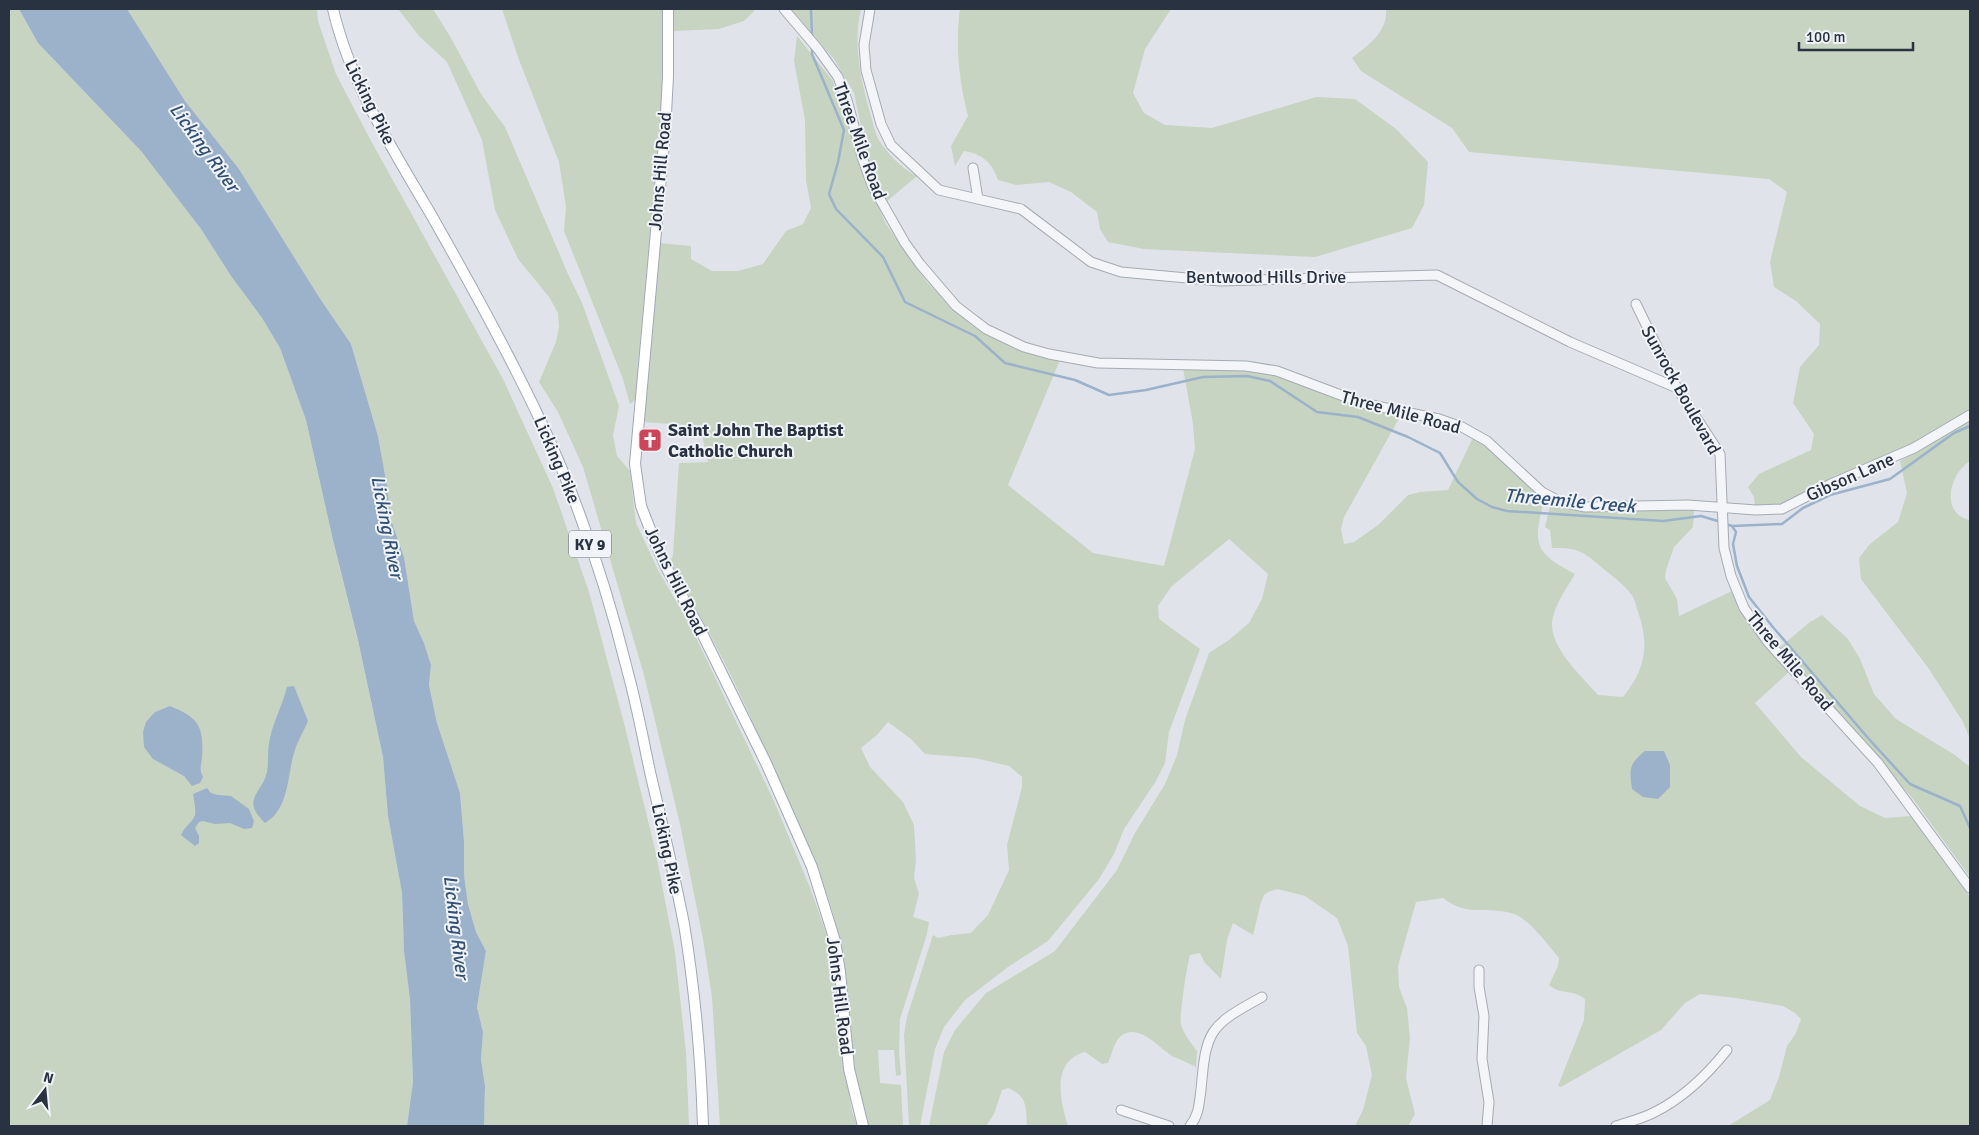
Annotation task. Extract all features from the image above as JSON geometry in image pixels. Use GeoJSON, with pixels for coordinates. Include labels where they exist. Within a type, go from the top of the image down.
{"type":"FeatureCollection","features":[{"type":"Feature","properties":{"kind":"main road","name":"Licking Pike"},"geometry":{"type":"LineString","coordinates":[[333,9],[346,55],[361,91],[434,219],[506,352],[542,424],[582,522],[629,674],[683,923],[691,972],[700,1057],[703,1126]]}},
{"type":"Feature","properties":{"kind":"main road","name":"Johns Hill Road"},"geometry":{"type":"LineString","coordinates":[[668,9],[668,76],[664,132],[635,464],[640,499],[648,526],[666,567],[699,627],[766,763],[812,867],[832,928],[849,1069],[863,1126]]}},
{"type":"Feature","properties":{"kind":"street","name":"Three Mile Road"},"geometry":{"type":"LineString","coordinates":[[784,9],[818,49],[838,77],[847,100],[863,160],[872,185],[892,223],[920,264],[956,306],[986,329],[1024,347],[1074,360],[1098,363],[1246,366],[1264,369],[1299,379],[1362,403],[1445,421],[1462,427],[1487,441],[1542,492],[1553,499],[1570,504],[1611,508],[1688,505],[1722,512],[1724,548],[1731,576],[1750,617],[1768,642],[1878,763],[1970,888]]}},
{"type":"Feature","properties":{"kind":"street","name":"Bentwood Hills Drive"},"geometry":{"type":"LineString","coordinates":[[870,9],[864,38],[866,70],[881,124],[889,141],[902,157],[939,190],[1021,208],[1091,262],[1121,272],[1220,281],[1438,275],[1570,342],[1676,388]]}},
{"type":"Feature","properties":{"kind":"street"},"geometry":{"type":"LineString","coordinates":[[973,168],[978,199]]}},
{"type":"Feature","properties":{"kind":"street","name":"Sunrock Boulevard"},"geometry":{"type":"LineString","coordinates":[[1636,304],[1676,388],[1720,454],[1722,512]]}},
{"type":"Feature","properties":{"kind":"street","name":"Gibson Lane"},"geometry":{"type":"LineString","coordinates":[[1722,512],[1773,511],[1782,509],[1832,484],[1914,448],[1970,415]]}},
{"type":"Feature","properties":{"kind":"street"},"geometry":{"type":"LineString","coordinates":[[1478,970],[1484,1016],[1482,1059],[1488,1102],[1487,1126]]}},
{"type":"Feature","properties":{"kind":"street"},"geometry":{"type":"LineString","coordinates":[[1190,1126],[1198,1111],[1204,1054],[1209,1038],[1216,1027],[1224,1020],[1262,997]]}},
{"type":"Feature","properties":{"kind":"street"},"geometry":{"type":"LineString","coordinates":[[1616,1126],[1648,1116],[1665,1107],[1705,1075],[1727,1050]]}},
{"type":"Feature","properties":{"kind":"street"},"geometry":{"type":"LineString","coordinates":[[1121,1110],[1170,1126]]}},
{"type":"Feature","properties":{"kind":"green space"},"geometry":{"type":"Polygon","coordinates":[[[9,9],[19,9],[38,43],[141,151],[201,229],[231,276],[262,318],[280,348],[306,420],[358,640],[383,757],[388,816],[402,893],[404,951],[410,1000],[413,1082],[407,1126],[9,1126],[9,9]]]}},
{"type":"Feature","properties":{"kind":"green space"},"geometry":{"type":"Polygon","coordinates":[[[127,9],[317,9],[318,21],[336,74],[503,379],[553,488],[589,592],[655,849],[675,952],[686,1052],[689,1126],[484,1126],[485,1086],[481,1059],[483,1032],[477,1007],[486,951],[476,932],[468,904],[464,875],[464,841],[460,793],[437,723],[429,685],[431,665],[414,621],[404,557],[391,520],[378,436],[351,344],[319,297],[239,169],[185,101],[127,9]]]}},
{"type":"Feature","properties":{"kind":"green space"},"geometry":{"type":"Polygon","coordinates":[[[398,9],[433,9],[481,94],[505,127],[582,303],[619,406],[613,435],[617,456],[630,471],[636,523],[658,570],[691,627],[773,799],[811,890],[827,936],[837,1000],[840,1043],[852,1111],[857,1126],[720,1126],[712,997],[703,939],[680,824],[644,675],[583,467],[558,412],[539,382],[556,342],[559,327],[558,313],[549,297],[518,259],[495,210],[482,140],[447,62],[419,36],[398,9]]]}},
{"type":"Feature","properties":{"kind":"green space"},"geometry":{"type":"Polygon","coordinates":[[[502,9],[663,9],[662,97],[635,400],[630,404],[623,379],[564,231],[566,207],[559,162],[519,60],[502,9]]]}},
{"type":"Feature","properties":{"kind":"green space"},"geometry":{"type":"Polygon","coordinates":[[[673,9],[756,9],[744,21],[719,29],[673,31],[673,9]]]}},
{"type":"Feature","properties":{"kind":"green space"},"geometry":{"type":"Polygon","coordinates":[[[791,9],[861,9],[858,23],[859,65],[877,137],[901,166],[917,176],[886,202],[870,169],[854,93],[834,59],[791,9]]]}},
{"type":"Feature","properties":{"kind":"green space"},"geometry":{"type":"Polygon","coordinates":[[[960,9],[1171,9],[1145,49],[1133,93],[1144,113],[1165,125],[1212,128],[1316,97],[1355,99],[1396,129],[1428,162],[1424,205],[1412,228],[1315,257],[1144,249],[1108,242],[1100,229],[1097,212],[1071,192],[1049,182],[1016,185],[998,180],[990,164],[982,157],[971,152],[964,151],[955,166],[951,146],[968,116],[962,90],[959,63],[960,9]]]}},
{"type":"Feature","properties":{"kind":"green space"},"geometry":{"type":"Polygon","coordinates":[[[1386,9],[1970,9],[1970,410],[1923,440],[1776,506],[1755,507],[1754,497],[1748,487],[1759,474],[1811,450],[1814,434],[1793,403],[1800,367],[1819,345],[1820,324],[1796,301],[1774,287],[1770,262],[1787,192],[1769,179],[1469,152],[1452,128],[1361,71],[1352,58],[1376,37],[1384,25],[1386,9]]]}},
{"type":"Feature","properties":{"kind":"green space"},"geometry":{"type":"Polygon","coordinates":[[[797,36],[833,81],[864,174],[886,224],[927,282],[958,313],[995,338],[1015,347],[1060,360],[1008,485],[1093,553],[1164,566],[1195,449],[1193,424],[1183,368],[1249,370],[1275,375],[1332,397],[1367,408],[1401,415],[1344,517],[1341,529],[1344,544],[1354,542],[1378,525],[1408,495],[1448,490],[1473,437],[1545,498],[1539,525],[1539,544],[1543,552],[1550,559],[1575,574],[1561,597],[1553,616],[1553,632],[1556,642],[1568,662],[1598,695],[1623,697],[1641,667],[1643,657],[1644,635],[1634,600],[1623,585],[1582,552],[1552,548],[1550,530],[1545,527],[1550,506],[1553,503],[1579,509],[1694,510],[1693,527],[1674,547],[1666,570],[1665,578],[1677,599],[1679,616],[1732,591],[1750,624],[1790,671],[1755,703],[1801,757],[1860,806],[1885,818],[1911,816],[1970,897],[1970,1126],[1728,1126],[1770,1100],[1779,1077],[1787,1046],[1796,1033],[1801,1019],[1783,1006],[1700,994],[1685,1003],[1661,1030],[1561,1087],[1558,1086],[1584,1020],[1585,999],[1549,985],[1558,966],[1559,958],[1538,933],[1520,917],[1504,912],[1461,908],[1443,898],[1416,902],[1398,966],[1399,987],[1407,1008],[1410,1038],[1406,1078],[1415,1114],[1408,1126],[1355,1126],[1363,1110],[1372,1075],[1366,1046],[1357,1033],[1348,946],[1337,918],[1305,896],[1277,889],[1266,893],[1263,897],[1253,935],[1233,923],[1227,940],[1221,979],[1205,963],[1200,953],[1190,955],[1181,1025],[1197,1051],[1196,1067],[1174,1057],[1150,1038],[1136,1032],[1129,1032],[1122,1035],[1117,1041],[1108,1063],[1102,1064],[1085,1052],[1074,1057],[1067,1064],[1061,1083],[1061,1094],[1068,1126],[1027,1126],[1026,1108],[1023,1099],[1015,1091],[1008,1088],[1002,1090],[994,1114],[986,1126],[929,1126],[944,1052],[955,1030],[986,993],[1055,951],[1117,870],[1135,833],[1165,784],[1177,755],[1185,720],[1209,653],[1229,640],[1249,623],[1262,599],[1268,574],[1229,539],[1171,587],[1158,606],[1159,619],[1200,649],[1169,732],[1165,763],[1156,781],[1124,829],[1114,854],[1099,879],[1048,941],[1008,967],[965,1000],[944,1027],[935,1049],[920,1126],[909,1126],[904,1035],[907,1017],[933,935],[938,938],[971,933],[988,915],[1009,870],[1007,845],[1022,787],[1022,777],[1009,766],[975,758],[925,754],[911,739],[888,722],[877,735],[861,748],[870,767],[903,802],[914,825],[916,860],[914,878],[919,894],[913,917],[929,922],[927,934],[900,1019],[899,1053],[901,1075],[896,1076],[894,1050],[878,1050],[880,1083],[901,1085],[903,1126],[869,1126],[856,1078],[842,953],[826,890],[804,834],[741,697],[711,636],[670,563],[673,555],[679,463],[708,462],[700,426],[643,422],[659,243],[691,246],[691,259],[712,271],[738,271],[763,264],[786,231],[803,224],[811,208],[806,180],[805,120],[794,61],[797,36]]]}},
{"type":"Feature","properties":{"kind":"green space"},"geometry":{"type":"Polygon","coordinates":[[[1970,420],[1970,461],[1957,475],[1951,493],[1951,502],[1954,510],[1970,520],[1970,739],[1963,722],[1929,669],[1861,579],[1859,558],[1870,544],[1898,522],[1907,493],[1900,461],[1970,420]]]}},
{"type":"Feature","properties":{"kind":"green space"},"geometry":{"type":"Polygon","coordinates":[[[1822,615],[1848,639],[1860,659],[1874,694],[1896,719],[1955,755],[1970,767],[1970,877],[1913,799],[1780,647],[1810,622],[1822,615]]]}},
{"type":"Feature","properties":{"kind":"water","name":"Licking River"},"geometry":{"type":"Polygon","coordinates":[[[19,9],[127,9],[185,101],[239,169],[319,297],[351,344],[378,436],[391,520],[404,557],[414,621],[431,665],[429,685],[437,723],[460,793],[464,841],[464,875],[468,904],[476,932],[486,951],[477,1007],[483,1032],[481,1059],[485,1086],[484,1126],[407,1126],[413,1082],[410,1000],[404,951],[402,893],[388,816],[383,757],[358,640],[306,420],[280,348],[262,318],[231,276],[201,229],[141,151],[38,43],[19,9]]]}},
{"type":"Feature","properties":{"kind":"water"},"geometry":{"type":"Polygon","coordinates":[[[294,686],[308,721],[292,759],[283,800],[273,817],[265,823],[254,808],[253,802],[267,772],[270,738],[287,687],[294,686]]]}},
{"type":"Feature","properties":{"kind":"water"},"geometry":{"type":"Polygon","coordinates":[[[170,706],[188,715],[198,724],[202,738],[201,770],[203,777],[200,783],[192,786],[184,776],[153,759],[144,747],[143,732],[146,722],[155,712],[170,706]]]}},
{"type":"Feature","properties":{"kind":"water"},"geometry":{"type":"Polygon","coordinates":[[[1645,751],[1664,751],[1670,765],[1670,787],[1658,799],[1643,797],[1632,789],[1631,767],[1645,751]]]}},
{"type":"Feature","properties":{"kind":"water"},"geometry":{"type":"Polygon","coordinates":[[[207,788],[211,793],[231,796],[249,809],[254,821],[252,828],[244,829],[230,823],[199,822],[195,828],[199,836],[199,843],[195,846],[181,835],[195,815],[193,794],[207,788]]]}},
{"type":"Feature","properties":{"kind":"waterway","name":"Threemile Creek"},"geometry":{"type":"LineString","coordinates":[[811,9],[812,37]]}},
{"type":"Feature","properties":{"kind":"waterway","name":"Threemile Creek"},"geometry":{"type":"LineString","coordinates":[[812,45],[812,54],[844,130],[829,194],[836,209],[883,257],[905,302],[975,336],[1005,363],[1075,380],[1109,395],[1146,390],[1203,377],[1247,376],[1270,381],[1317,412],[1358,417],[1408,437],[1440,453],[1458,482],[1477,499],[1492,507],[1507,511],[1663,521],[1701,516],[1721,522]]}},
{"type":"Feature","properties":{"kind":"waterway","name":"Threemile Creek"},"geometry":{"type":"LineString","coordinates":[[1726,524],[1732,526],[1782,524],[1803,508],[1830,495],[1890,479],[1954,433],[1970,426]]}},
{"type":"Feature","properties":{"kind":"waterway"},"geometry":{"type":"LineString","coordinates":[[1732,526],[1736,532],[1733,544],[1737,566],[1749,597],[1868,738],[1910,784],[1960,806],[1970,828]]}},
{"type":"Feature","properties":{"kind":"place","name":"Saint John The Baptist Catholic Church"},"geometry":{"type":"Point","coordinates":[650,440]}}]}
